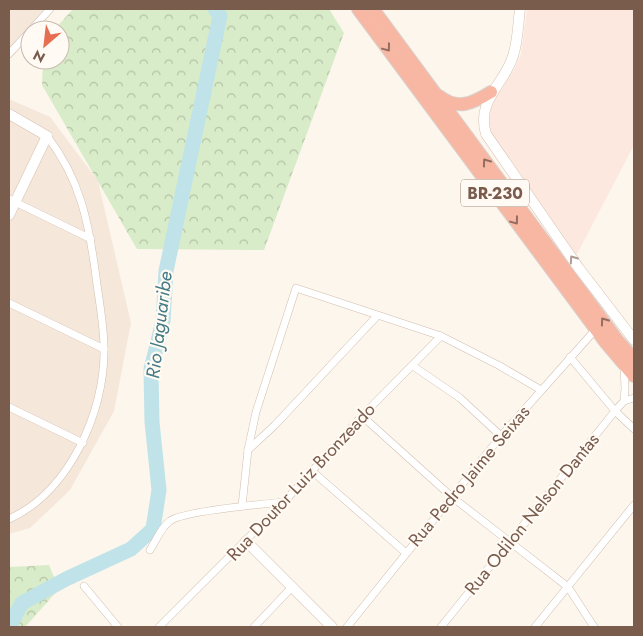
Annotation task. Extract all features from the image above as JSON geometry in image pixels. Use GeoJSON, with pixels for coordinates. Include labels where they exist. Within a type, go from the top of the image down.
{"type":"FeatureCollection","features":[{"type":"Feature","properties":{"kind":"highway","name":"BR-230"},"geometry":{"type":"LineString","coordinates":[[358,9],[596,329],[629,362]]}},
{"type":"Feature","properties":{"kind":"highway","name":"BR-230"},"geometry":{"type":"LineString","coordinates":[[373,9],[618,341],[634,376]]}},
{"type":"Feature","properties":{"kind":"highway"},"geometry":{"type":"LineString","coordinates":[[436,94],[445,101],[461,106],[473,103],[491,92]]}},
{"type":"Feature","properties":{"kind":"street"},"geometry":{"type":"LineString","coordinates":[[40,20],[50,9]]}},
{"type":"Feature","properties":{"kind":"street"},"geometry":{"type":"LineString","coordinates":[[520,9],[513,56],[508,68],[491,92],[484,111],[486,134],[578,266],[634,340]]}},
{"type":"Feature","properties":{"kind":"street"},"geometry":{"type":"LineString","coordinates":[[9,54],[20,41]]}},
{"type":"Feature","properties":{"kind":"street"},"geometry":{"type":"LineString","coordinates":[[9,114],[47,136],[66,164],[78,188],[91,239],[104,349],[101,388],[92,421],[83,443],[66,469],[48,490],[30,506],[10,516]]}},
{"type":"Feature","properties":{"kind":"street"},"geometry":{"type":"LineString","coordinates":[[9,215],[12,200],[47,136]]}},
{"type":"Feature","properties":{"kind":"street"},"geometry":{"type":"LineString","coordinates":[[12,200],[91,239]]}},
{"type":"Feature","properties":{"kind":"street"},"geometry":{"type":"LineString","coordinates":[[242,506],[248,450],[256,412],[296,288],[441,336],[500,366],[541,390]]}},
{"type":"Feature","properties":{"kind":"street"},"geometry":{"type":"LineString","coordinates":[[9,302],[104,349]]}},
{"type":"Feature","properties":{"kind":"street"},"geometry":{"type":"LineString","coordinates":[[248,450],[275,425],[377,316]]}},
{"type":"Feature","properties":{"kind":"street","name":"Rua Pedro Jaime Seixas"},"geometry":{"type":"LineString","coordinates":[[347,627],[501,436],[596,329]]}},
{"type":"Feature","properties":{"kind":"street","name":"Rua Doutor Luiz Bronzeado"},"geometry":{"type":"LineString","coordinates":[[159,627],[284,502],[362,416],[441,336]]}},
{"type":"Feature","properties":{"kind":"street"},"geometry":{"type":"LineString","coordinates":[[570,357],[615,411],[634,429]]}},
{"type":"Feature","properties":{"kind":"street"},"geometry":{"type":"LineString","coordinates":[[624,402],[629,362]]}},
{"type":"Feature","properties":{"kind":"street"},"geometry":{"type":"LineString","coordinates":[[413,366],[460,398],[501,436]]}},
{"type":"Feature","properties":{"kind":"street","name":"Rua Odilon Nelson Dantas"},"geometry":{"type":"LineString","coordinates":[[441,627],[615,411],[624,402],[634,398]]}},
{"type":"Feature","properties":{"kind":"street"},"geometry":{"type":"LineString","coordinates":[[9,407],[83,443]]}},
{"type":"Feature","properties":{"kind":"street"},"geometry":{"type":"LineString","coordinates":[[362,416],[452,497],[568,587],[594,627]]}},
{"type":"Feature","properties":{"kind":"street"},"geometry":{"type":"LineString","coordinates":[[312,471],[406,553]]}},
{"type":"Feature","properties":{"kind":"street"},"geometry":{"type":"LineString","coordinates":[[150,550],[172,519],[242,506],[284,502]]}},
{"type":"Feature","properties":{"kind":"street"},"geometry":{"type":"LineString","coordinates":[[535,627],[634,506]]}},
{"type":"Feature","properties":{"kind":"street"},"geometry":{"type":"LineString","coordinates":[[246,541],[332,627]]}},
{"type":"Feature","properties":{"kind":"street"},"geometry":{"type":"LineString","coordinates":[[84,586],[118,627]]}},
{"type":"Feature","properties":{"kind":"street"},"geometry":{"type":"LineString","coordinates":[[254,627],[293,586]]}},
{"type":"Feature","properties":{"kind":"shaded area"},"geometry":{"type":"Polygon","coordinates":[[[9,9],[44,9],[34,20],[20,20],[20,36],[9,48],[9,9]]]}},
{"type":"Feature","properties":{"kind":"shaded area"},"geometry":{"type":"Polygon","coordinates":[[[527,9],[634,9],[634,145],[576,256],[490,135],[486,113],[514,70],[521,54],[527,9]]]}},
{"type":"Feature","properties":{"kind":"shaded area"},"geometry":{"type":"Polygon","coordinates":[[[9,99],[50,117],[98,181],[131,323],[114,411],[70,490],[30,528],[9,534],[9,99]]]}},
{"type":"Feature","properties":{"kind":"green space"},"geometry":{"type":"Polygon","coordinates":[[[73,9],[329,9],[344,33],[264,250],[137,249],[42,85],[43,70],[70,70],[70,20],[63,20],[73,9]]]}},
{"type":"Feature","properties":{"kind":"green space"},"geometry":{"type":"Polygon","coordinates":[[[49,565],[59,589],[25,627],[9,627],[9,567],[49,565]]]}},
{"type":"Feature","properties":{"kind":"waterway","name":"Rio Jaguaribe"},"geometry":{"type":"LineString","coordinates":[[9,627],[22,603],[66,579],[131,549],[153,529],[159,490],[152,422],[151,369],[163,321],[166,271],[220,16],[215,9]]}}]}
